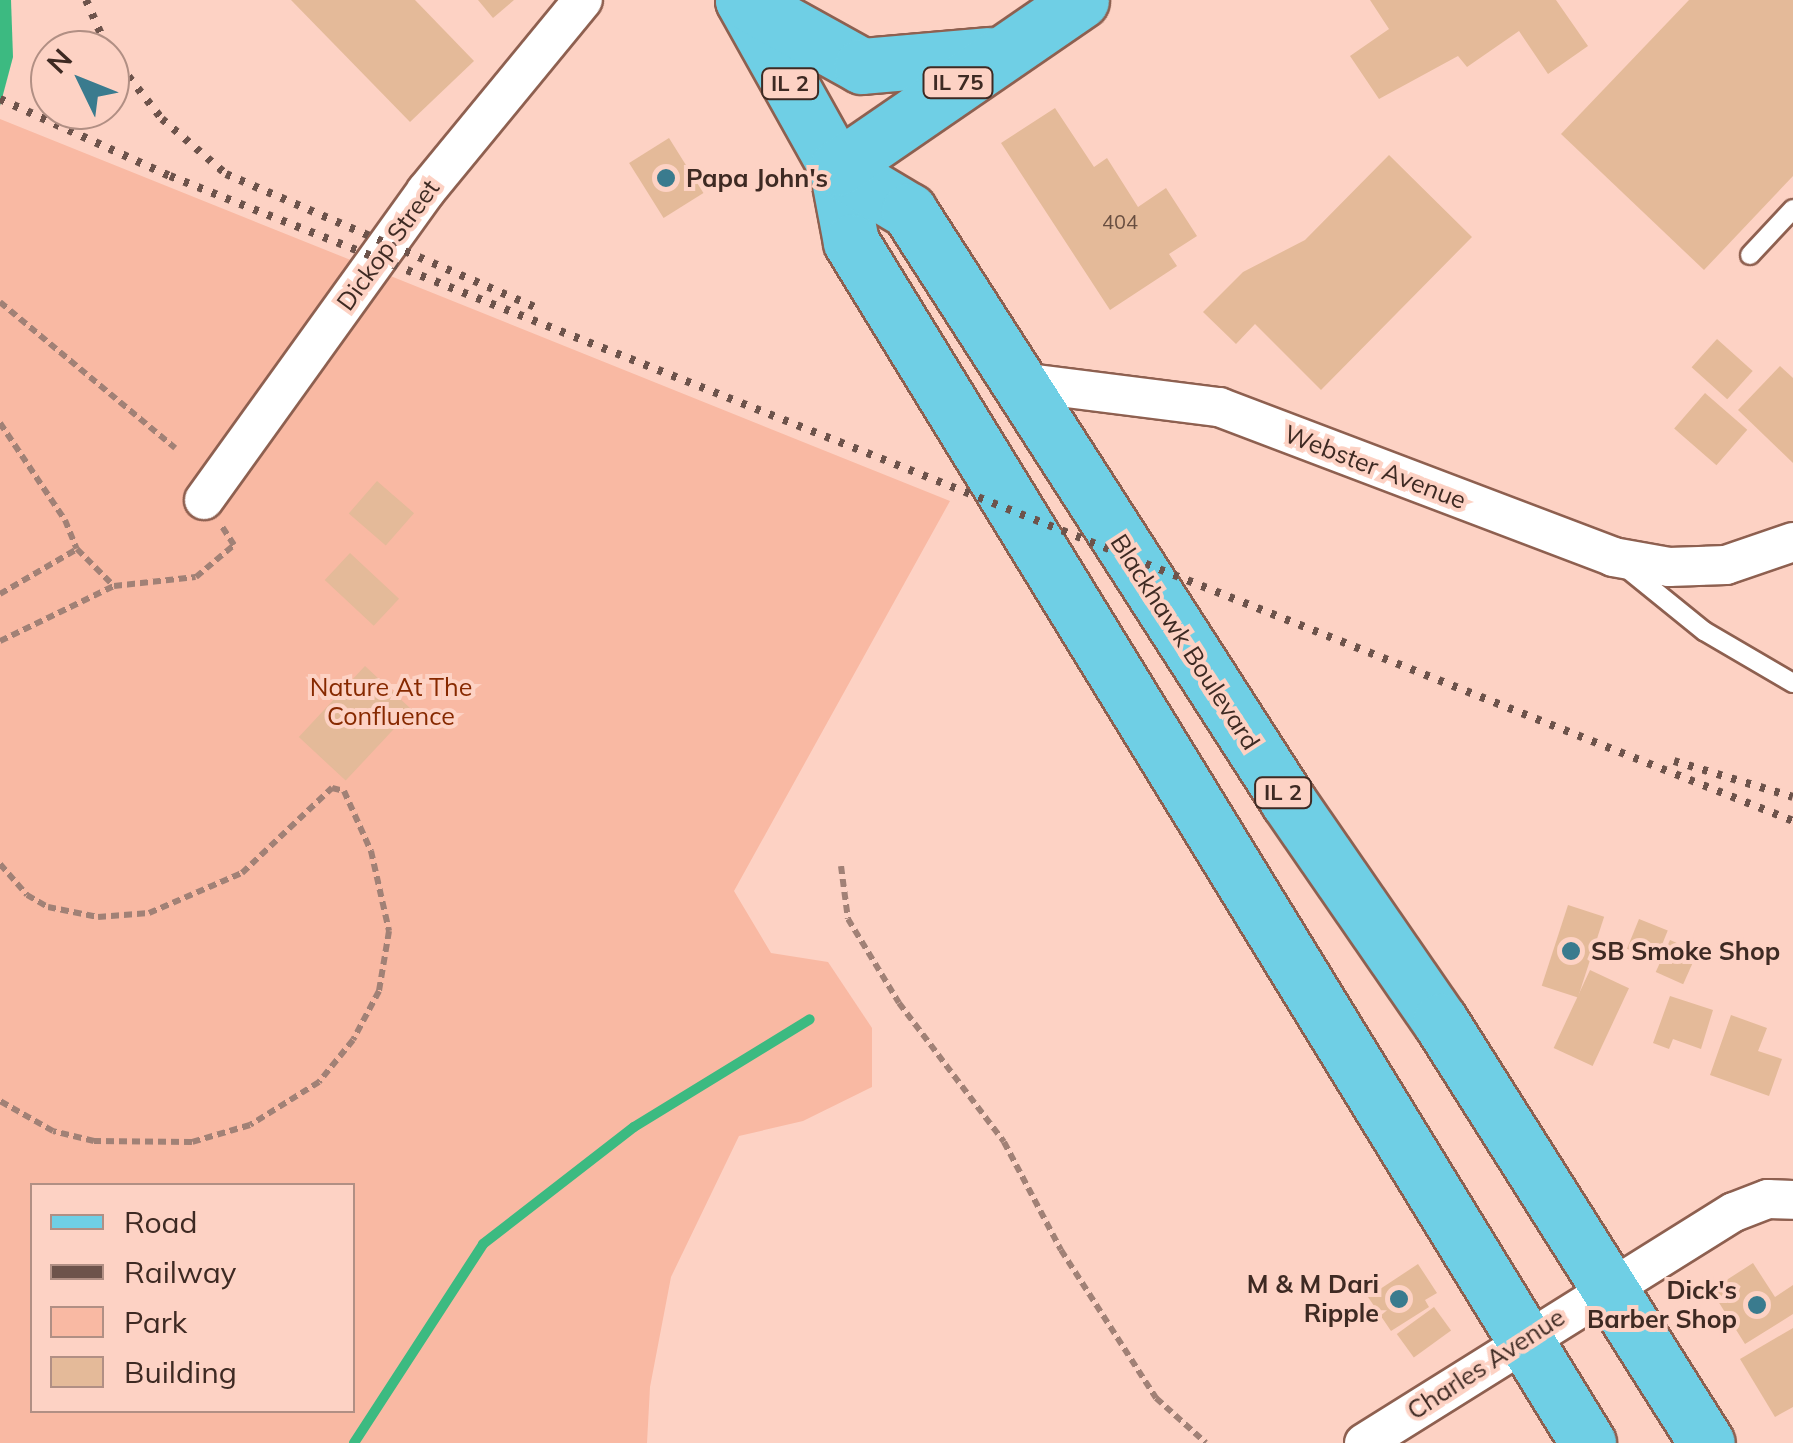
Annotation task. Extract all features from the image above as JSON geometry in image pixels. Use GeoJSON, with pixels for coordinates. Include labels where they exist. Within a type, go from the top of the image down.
{"type":"FeatureCollection","features":[{"type":"Feature","properties":{"kind":"main road"},"geometry":{"type":"LineString","coordinates":[[743,0],[862,66],[899,68],[1002,53]]}},
{"type":"Feature","properties":{"kind":"main road","name":"IL 2"},"geometry":{"type":"LineString","coordinates":[[743,0],[837,168],[850,242],[1588,1443]]}},
{"type":"Feature","properties":{"kind":"main road","name":"IL 75"},"geometry":{"type":"LineString","coordinates":[[837,168],[1081,0]]}},
{"type":"Feature","properties":{"kind":"main road","name":"Blackhawk Boulevard"},"geometry":{"type":"LineString","coordinates":[[837,168],[909,211],[1609,1286],[1706,1443]]}},
{"type":"Feature","properties":{"kind":"street","name":"Dickop Street"},"geometry":{"type":"LineString","coordinates":[[204,500],[426,191],[583,0]]}},
{"type":"Feature","properties":{"kind":"street","name":"Webster Avenue"},"geometry":{"type":"LineString","coordinates":[[1020,382],[1219,407],[1614,557],[1669,567],[1726,564],[1793,542]]}},
{"type":"Feature","properties":{"kind":"street","name":"Charles Avenue"},"geometry":{"type":"LineString","coordinates":[[1364,1443],[1609,1286],[1734,1212],[1768,1199],[1793,1200]]}},
{"type":"Feature","properties":{"kind":"lane"},"geometry":{"type":"LineString","coordinates":[[1750,255],[1793,209]]}},
{"type":"Feature","properties":{"kind":"lane"},"geometry":{"type":"LineString","coordinates":[[1614,557],[1704,631],[1793,683]]}},
{"type":"Feature","properties":{"kind":"path"},"geometry":{"type":"LineString","coordinates":[[0,302],[175,448]]}},
{"type":"Feature","properties":{"kind":"path"},"geometry":{"type":"LineString","coordinates":[[0,423],[65,520],[77,550],[114,586]]}},
{"type":"Feature","properties":{"kind":"path"},"geometry":{"type":"LineString","coordinates":[[0,642],[114,586],[196,578],[234,545],[204,500]]}},
{"type":"Feature","properties":{"kind":"path"},"geometry":{"type":"LineString","coordinates":[[0,594],[77,550]]}},
{"type":"Feature","properties":{"kind":"path"},"geometry":{"type":"LineString","coordinates":[[0,864],[26,895],[48,906],[98,917],[149,913],[242,873],[332,788],[344,791],[371,851],[389,931],[382,979],[354,1040],[319,1082],[250,1125],[192,1142],[94,1142],[52,1131],[0,1101]]}},
{"type":"Feature","properties":{"kind":"path"},"geometry":{"type":"LineString","coordinates":[[842,866],[848,919],[890,988],[1004,1142],[1061,1250],[1156,1398],[1206,1443]]}},
{"type":"Feature","properties":{"kind":"green space","name":"Nature At The Confluence"},"geometry":{"type":"Polygon","coordinates":[[[0,119],[950,501],[734,891],[771,953],[828,962],[872,1028],[872,1087],[803,1121],[739,1136],[671,1277],[650,1387],[647,1443],[0,1443],[0,119]]]}},
{"type":"Feature","properties":{"kind":"shaded area"},"geometry":{"type":"Polygon","coordinates":[[[0,0],[11,0],[13,57],[0,106],[0,0]]]}},
{"type":"Feature","properties":{"kind":"building"},"geometry":{"type":"Polygon","coordinates":[[[291,0],[415,0],[474,61],[410,122],[291,0]]]}},
{"type":"Feature","properties":{"kind":"building"},"geometry":{"type":"Polygon","coordinates":[[[478,0],[514,0],[493,18],[478,0]]]}},
{"type":"Feature","properties":{"kind":"building"},"geometry":{"type":"Polygon","coordinates":[[[1370,0],[1556,0],[1588,46],[1548,74],[1519,31],[1467,67],[1458,56],[1379,99],[1350,56],[1389,29],[1370,0]]]}},
{"type":"Feature","properties":{"kind":"building"},"geometry":{"type":"Polygon","coordinates":[[[1689,0],[1793,0],[1793,176],[1704,270],[1561,134],[1689,0]]]}},
{"type":"Feature","properties":{"kind":"building"},"geometry":{"type":"Polygon","coordinates":[[[1055,108],[1094,167],[1107,158],[1138,207],[1166,188],[1197,236],[1169,254],[1177,266],[1110,310],[1001,143],[1055,108]]]}},
{"type":"Feature","properties":{"kind":"building","name":"Papa John's"},"geometry":{"type":"Polygon","coordinates":[[[669,138],[703,193],[664,218],[629,163],[669,138]]]}},
{"type":"Feature","properties":{"kind":"building"},"geometry":{"type":"Polygon","coordinates":[[[1389,155],[1472,237],[1321,390],[1255,324],[1236,344],[1203,312],[1243,272],[1305,240],[1389,155]]]}},
{"type":"Feature","properties":{"kind":"building"},"geometry":{"type":"Polygon","coordinates":[[[1717,339],[1753,371],[1727,399],[1692,367],[1717,339]]]}},
{"type":"Feature","properties":{"kind":"building"},"geometry":{"type":"Polygon","coordinates":[[[1780,366],[1793,378],[1793,463],[1738,410],[1780,366]]]}},
{"type":"Feature","properties":{"kind":"building"},"geometry":{"type":"Polygon","coordinates":[[[1705,393],[1747,430],[1716,465],[1674,428],[1705,393]]]}},
{"type":"Feature","properties":{"kind":"building"},"geometry":{"type":"Polygon","coordinates":[[[377,481],[414,513],[386,546],[349,513],[377,481]]]}},
{"type":"Feature","properties":{"kind":"building"},"geometry":{"type":"Polygon","coordinates":[[[350,553],[399,599],[374,626],[325,580],[350,553]]]}},
{"type":"Feature","properties":{"kind":"building"},"geometry":{"type":"Polygon","coordinates":[[[365,666],[412,710],[346,781],[299,737],[365,666]]]}},
{"type":"Feature","properties":{"kind":"building","name":"SB Smoke Shop"},"geometry":{"type":"Polygon","coordinates":[[[1568,905],[1604,917],[1578,998],[1542,986],[1568,905]]]}},
{"type":"Feature","properties":{"kind":"building"},"geometry":{"type":"Polygon","coordinates":[[[1639,919],[1668,931],[1656,960],[1627,949],[1639,919]]]}},
{"type":"Feature","properties":{"kind":"building"},"geometry":{"type":"Polygon","coordinates":[[[1670,940],[1697,952],[1683,984],[1656,972],[1670,940]]]}},
{"type":"Feature","properties":{"kind":"building"},"geometry":{"type":"Polygon","coordinates":[[[1590,970],[1629,988],[1593,1066],[1554,1048],[1590,970]]]}},
{"type":"Feature","properties":{"kind":"building"},"geometry":{"type":"Polygon","coordinates":[[[1670,996],[1713,1010],[1701,1049],[1673,1039],[1669,1049],[1653,1043],[1670,996]]]}},
{"type":"Feature","properties":{"kind":"building"},"geometry":{"type":"Polygon","coordinates":[[[1731,1015],[1767,1028],[1758,1051],[1782,1059],[1769,1096],[1710,1075],[1731,1015]]]}},
{"type":"Feature","properties":{"kind":"building","name":"Dick's Barber Shop"},"geometry":{"type":"Polygon","coordinates":[[[1753,1263],[1775,1297],[1793,1285],[1793,1314],[1745,1344],[1711,1290],[1753,1263]]]}},
{"type":"Feature","properties":{"kind":"building","name":"M & M Dari Ripple"},"geometry":{"type":"Polygon","coordinates":[[[1418,1264],[1437,1293],[1425,1300],[1429,1307],[1391,1331],[1368,1297],[1418,1264]]]}},
{"type":"Feature","properties":{"kind":"building"},"geometry":{"type":"Polygon","coordinates":[[[1434,1307],[1451,1330],[1414,1357],[1397,1334],[1434,1307]]]}},
{"type":"Feature","properties":{"kind":"building"},"geometry":{"type":"Polygon","coordinates":[[[1793,1328],[1793,1407],[1775,1417],[1740,1359],[1793,1328]]]}},
{"type":"Feature","properties":{"kind":"waterway"},"geometry":{"type":"LineString","coordinates":[[354,1443],[483,1244],[634,1127],[810,1019]]}},
{"type":"Feature","properties":{"kind":"railway"},"geometry":{"type":"LineString","coordinates":[[86,0],[99,30]]}},
{"type":"Feature","properties":{"kind":"railway"},"geometry":{"type":"LineString","coordinates":[[130,78],[162,119],[226,174],[539,309]]}},
{"type":"Feature","properties":{"kind":"railway"},"geometry":{"type":"LineString","coordinates":[[0,99],[170,176],[1793,821]]}},
{"type":"Feature","properties":{"kind":"railway"},"geometry":{"type":"LineString","coordinates":[[1674,761],[1793,797]]}},
{"type":"Feature","properties":{"kind":"place","name":"Papa John's"},"geometry":{"type":"Point","coordinates":[666,178]}},
{"type":"Feature","properties":{"kind":"place","name":"SB Smoke Shop"},"geometry":{"type":"Point","coordinates":[1571,951]}},
{"type":"Feature","properties":{"kind":"place","name":"M & M Dari Ripple"},"geometry":{"type":"Point","coordinates":[1399,1299]}},
{"type":"Feature","properties":{"kind":"place","name":"Dick's Barber Shop"},"geometry":{"type":"Point","coordinates":[1757,1305]}}]}
